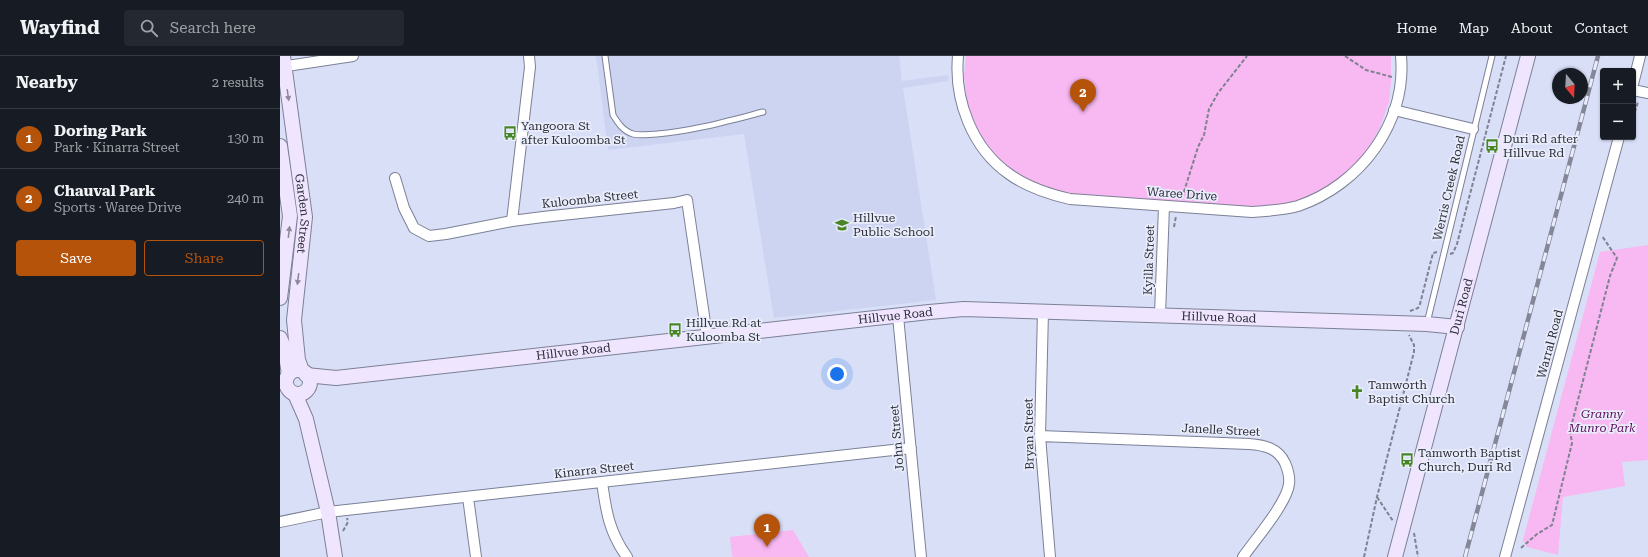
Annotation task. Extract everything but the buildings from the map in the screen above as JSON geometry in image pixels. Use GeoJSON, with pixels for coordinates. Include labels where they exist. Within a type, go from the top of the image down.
{"type":"FeatureCollection","features":[{"type":"Feature","properties":{"kind":"street"},"geometry":{"type":"LineString","coordinates":[[282,63],[353,56]]}},
{"type":"Feature","properties":{"kind":"street"},"geometry":{"type":"LineString","coordinates":[[512,221],[530,67],[529,56]]}},
{"type":"Feature","properties":{"kind":"street","name":"Waree Drive"},"geometry":{"type":"LineString","coordinates":[[958,56],[957,71],[960,96],[971,128],[981,146],[994,161],[1008,174],[1026,185],[1051,195],[1070,199],[1252,212],[1297,206],[1318,197],[1336,187],[1353,174],[1368,159],[1386,131],[1394,110],[1401,79],[1401,56]]}},
{"type":"Feature","properties":{"kind":"street","name":"Duri Road"},"geometry":{"type":"LineString","coordinates":[[1395,557],[1528,56]]}},
{"type":"Feature","properties":{"kind":"street"},"geometry":{"type":"LineString","coordinates":[[1636,72],[1640,56]]}},
{"type":"Feature","properties":{"kind":"street","name":"Garden Street"},"geometry":{"type":"LineString","coordinates":[[282,63],[305,217],[294,310],[294,330],[298,360],[294,383]]}},
{"type":"Feature","properties":{"kind":"street"},"geometry":{"type":"LineString","coordinates":[[1636,92],[1646,97]]}},
{"type":"Feature","properties":{"kind":"street"},"geometry":{"type":"LineString","coordinates":[[1394,110],[1473,129]]}},
{"type":"Feature","properties":{"kind":"street","name":"Warral Road"},"geometry":{"type":"LineString","coordinates":[[1509,556],[1618,140]]}},
{"type":"Feature","properties":{"kind":"street","name":"Garden Street"},"geometry":{"type":"LineString","coordinates":[[280,146],[281,162],[290,216],[280,298]]}},
{"type":"Feature","properties":{"kind":"street"},"geometry":{"type":"LineString","coordinates":[[281,162],[297,160]]}},
{"type":"Feature","properties":{"kind":"street","name":"Kuloomba Street"},"geometry":{"type":"LineString","coordinates":[[395,178],[404,208],[414,228],[429,236],[512,221],[674,203],[687,200],[707,336]]}},
{"type":"Feature","properties":{"kind":"street","name":"Kyilla Street"},"geometry":{"type":"LineString","coordinates":[[1160,315],[1164,206]]}},
{"type":"Feature","properties":{"kind":"street","name":"Hillvue Road"},"geometry":{"type":"LineString","coordinates":[[294,383],[707,336],[964,309],[1427,324],[1457,327]]}},
{"type":"Feature","properties":{"kind":"street","name":"Bryan Street"},"geometry":{"type":"LineString","coordinates":[[1043,311],[1040,436],[1050,557]]}},
{"type":"Feature","properties":{"kind":"street","name":"John Street"},"geometry":{"type":"LineString","coordinates":[[898,316],[921,557]]}},
{"type":"Feature","properties":{"kind":"street","name":"Garden Street"},"geometry":{"type":"LineString","coordinates":[[280,338],[306,419],[328,512],[335,557]]}},
{"type":"Feature","properties":{"kind":"street","name":"Janelle Street"},"geometry":{"type":"LineString","coordinates":[[1040,436],[1249,444],[1271,448],[1284,461],[1289,475],[1289,485],[1279,507],[1243,557]]}},
{"type":"Feature","properties":{"kind":"street","name":"Kinarra Street"},"geometry":{"type":"LineString","coordinates":[[280,522],[328,512],[911,448]]}},
{"type":"Feature","properties":{"kind":"street"},"geometry":{"type":"LineString","coordinates":[[602,482],[606,515],[615,537],[627,557]]}},
{"type":"Feature","properties":{"kind":"street"},"geometry":{"type":"LineString","coordinates":[[468,497],[476,557]]}},
{"type":"Feature","properties":{"kind":"lane"},"geometry":{"type":"LineString","coordinates":[[605,56],[613,115],[625,130],[633,134],[644,135],[696,128],[763,112]]}},
{"type":"Feature","properties":{"kind":"lane","name":"Werris Creek Road"},"geometry":{"type":"LineString","coordinates":[[1427,324],[1473,129],[1492,56]]}},
{"type":"Feature","properties":{"kind":"path"},"geometry":{"type":"LineString","coordinates":[[1173,228],[1198,147],[1204,135],[1209,109],[1218,93],[1247,56]]}},
{"type":"Feature","properties":{"kind":"path"},"geometry":{"type":"LineString","coordinates":[[1345,56],[1366,70],[1401,79]]}},
{"type":"Feature","properties":{"kind":"path"},"geometry":{"type":"LineString","coordinates":[[1636,108],[1638,102],[1646,97]]}},
{"type":"Feature","properties":{"kind":"path"},"geometry":{"type":"LineString","coordinates":[[1522,548],[1537,534],[1552,525],[1565,474],[1572,443],[1570,432],[1610,276],[1617,258],[1601,235]]}},
{"type":"Feature","properties":{"kind":"shaded area","name":"Hillvue Public School"},"geometry":{"type":"Polygon","coordinates":[[[596,56],[899,56],[902,81],[948,75],[949,81],[903,88],[936,300],[774,318],[744,134],[608,150],[596,56]]]}},
{"type":"Feature","properties":{"kind":"green space"},"geometry":{"type":"Polygon","coordinates":[[[966,56],[1391,56],[1391,81],[1389,102],[1380,127],[1367,151],[1346,176],[1317,195],[1286,207],[1251,211],[1061,195],[1014,174],[985,144],[968,106],[964,77],[966,56]]]}},
{"type":"Feature","properties":{"kind":"green space","name":"Granny Munro Park"},"geometry":{"type":"Polygon","coordinates":[[[1648,245],[1648,460],[1622,462],[1625,486],[1563,497],[1558,555],[1527,547],[1523,540],[1600,252],[1648,245]]]}},
{"type":"Feature","properties":{"kind":"green space"},"geometry":{"type":"Polygon","coordinates":[[[793,530],[809,557],[732,556],[730,537],[793,530]]]}},
{"type":"Feature","properties":{"kind":"railway"},"geometry":{"type":"LineString","coordinates":[[1465,557],[1598,56]]}},
{"type":"Feature","properties":{"kind":"place","name":"Chauval Park"},"geometry":{"type":"Point","coordinates":[1083,112]}},
{"type":"Feature","properties":{"kind":"place","name":"Yangoora St after Kuloomba St"},"geometry":{"type":"Point","coordinates":[510,133]}},
{"type":"Feature","properties":{"kind":"place","name":"Duri Rd after Hillvue Rd"},"geometry":{"type":"Point","coordinates":[1492,146]}},
{"type":"Feature","properties":{"kind":"place","name":"Hillvue Public School"},"geometry":{"type":"Point","coordinates":[842,225]}},
{"type":"Feature","properties":{"kind":"place","name":"Hillvue Rd at Kuloomba St"},"geometry":{"type":"Point","coordinates":[675,330]}},
{"type":"Feature","properties":{"kind":"place","name":"Tamworth Baptist Church"},"geometry":{"type":"Point","coordinates":[1357,392]}},
{"type":"Feature","properties":{"kind":"place","name":"Tamworth Baptist Church, Duri Rd"},"geometry":{"type":"Point","coordinates":[1407,460]}},
{"type":"Feature","properties":{"kind":"place","name":"Doring Park"},"geometry":{"type":"Point","coordinates":[767,547]}}]}
